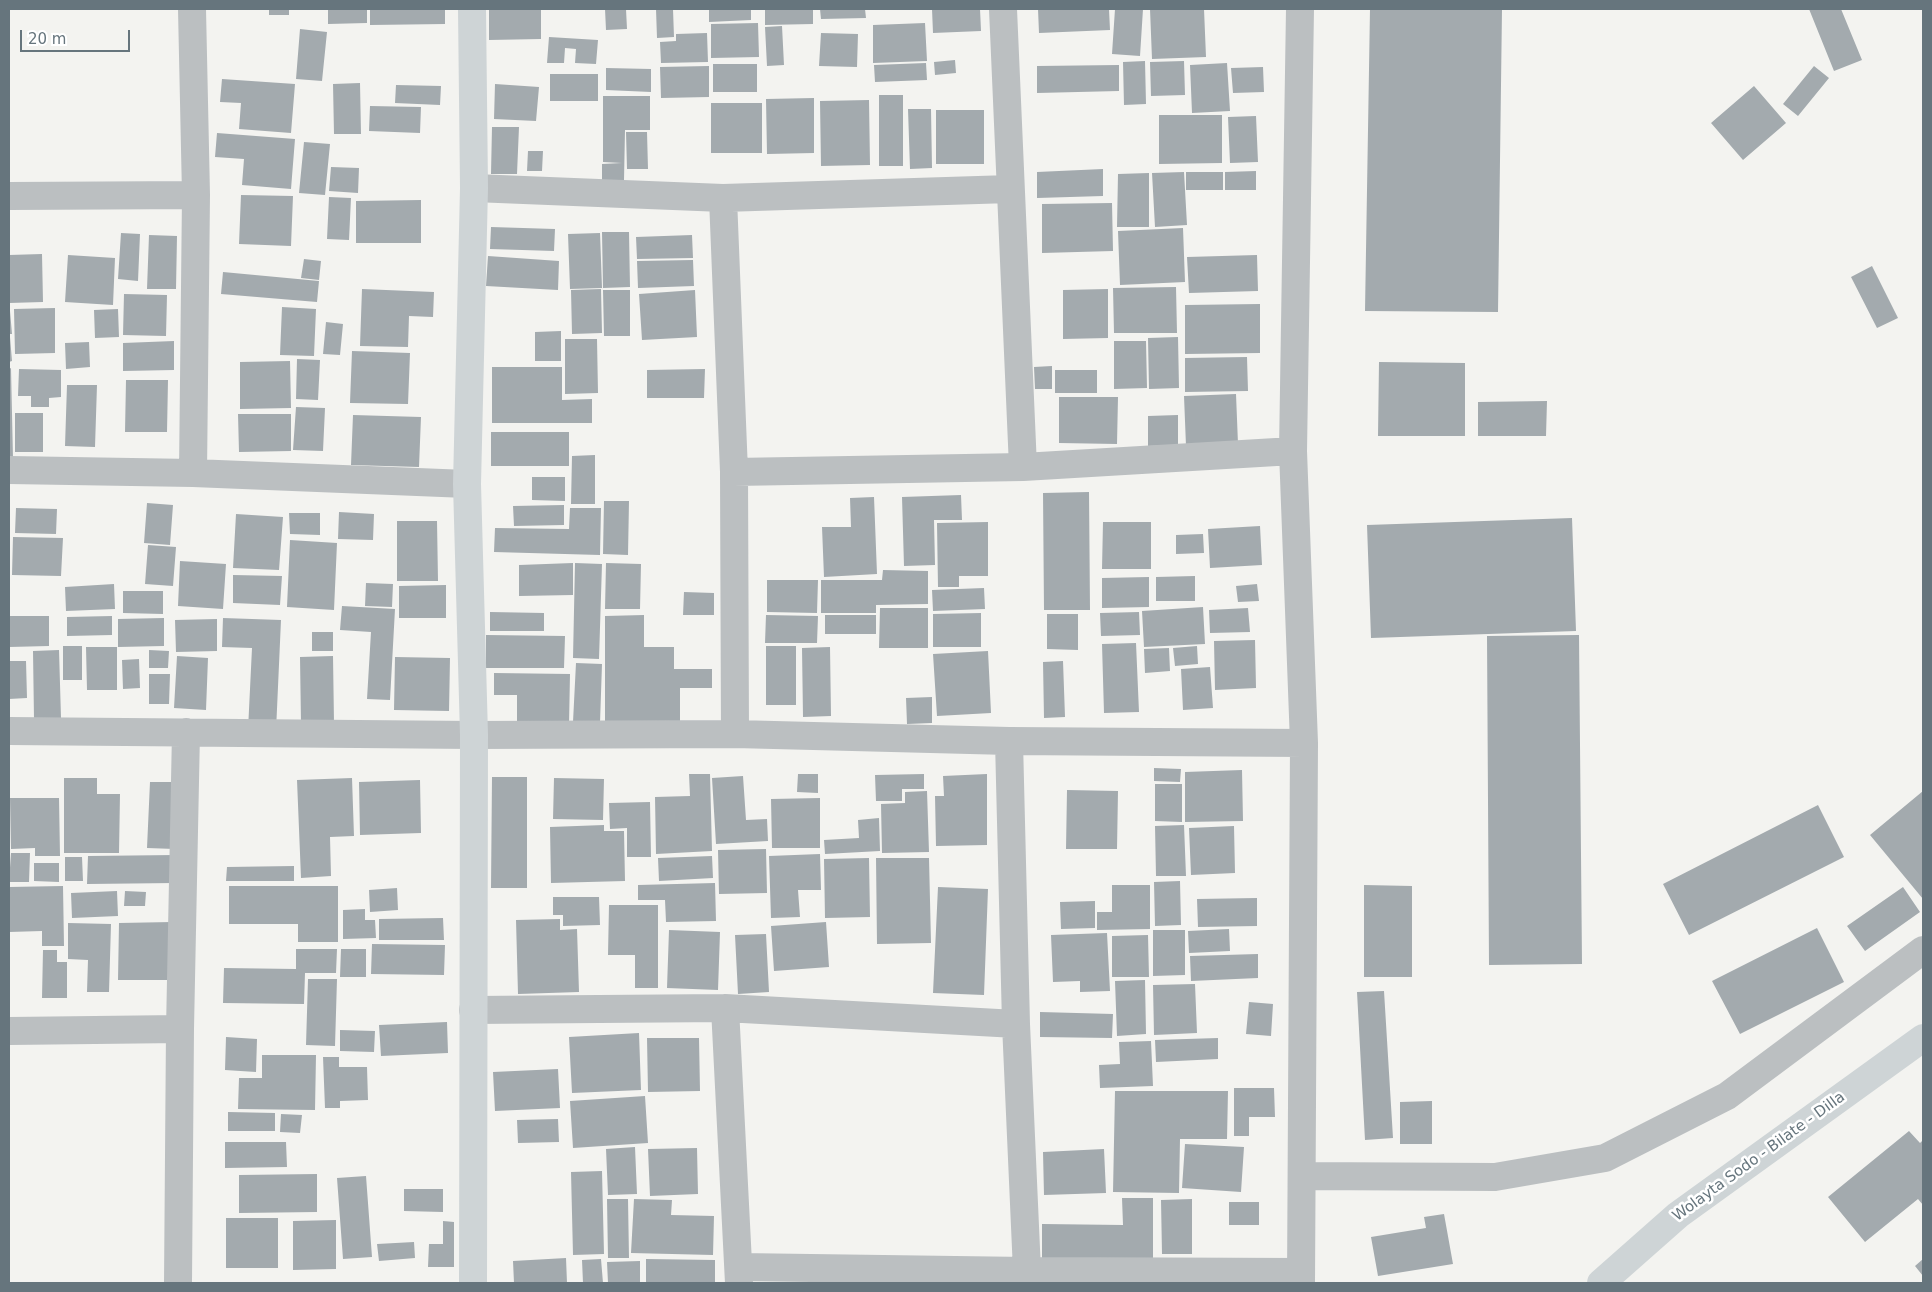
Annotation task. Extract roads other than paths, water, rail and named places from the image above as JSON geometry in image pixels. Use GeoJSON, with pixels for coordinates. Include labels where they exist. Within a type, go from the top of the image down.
{"type":"FeatureCollection","features":[{"type":"Feature","properties":{"kind":"main road"},"geometry":{"type":"LineString","coordinates":[[472,9],[474,188],[467,484],[474,735],[473,1283]]}},
{"type":"Feature","properties":{"kind":"main road","name":"Wolayta Sodo - Bilate - Dilla"},"geometry":{"type":"LineString","coordinates":[[1601,1283],[1678,1215],[1923,1038]]}},
{"type":"Feature","properties":{"kind":"street"},"geometry":{"type":"LineString","coordinates":[[192,9],[196,194],[193,473]]}},
{"type":"Feature","properties":{"kind":"street"},"geometry":{"type":"LineString","coordinates":[[1003,9],[1023,467]]}},
{"type":"Feature","properties":{"kind":"street"},"geometry":{"type":"LineString","coordinates":[[726,1008],[739,1275],[1027,1271],[1301,1277],[1304,743],[1293,451],[1300,9]]}},
{"type":"Feature","properties":{"kind":"street"},"geometry":{"type":"LineString","coordinates":[[474,188],[723,198],[1010,189]]}},
{"type":"Feature","properties":{"kind":"street"},"geometry":{"type":"LineString","coordinates":[[9,196],[196,194]]}},
{"type":"Feature","properties":{"kind":"street"},"geometry":{"type":"LineString","coordinates":[[723,198],[734,472],[735,734]]}},
{"type":"Feature","properties":{"kind":"street"},"geometry":{"type":"LineString","coordinates":[[734,472],[1023,467],[1293,451]]}},
{"type":"Feature","properties":{"kind":"street"},"geometry":{"type":"LineString","coordinates":[[9,470],[193,473],[467,484]]}},
{"type":"Feature","properties":{"kind":"street"},"geometry":{"type":"LineString","coordinates":[[9,731],[474,735],[735,734],[1009,741],[1304,743]]}},
{"type":"Feature","properties":{"kind":"street"},"geometry":{"type":"LineString","coordinates":[[178,1283],[180,1029],[186,732]]}},
{"type":"Feature","properties":{"kind":"street"},"geometry":{"type":"LineString","coordinates":[[1009,741],[1016,1024],[1027,1271]]}},
{"type":"Feature","properties":{"kind":"street"},"geometry":{"type":"LineString","coordinates":[[1303,1176],[1495,1176],[1605,1158],[1727,1096],[1923,950]]}},
{"type":"Feature","properties":{"kind":"street"},"geometry":{"type":"LineString","coordinates":[[473,1010],[726,1008],[1016,1024]]}},
{"type":"Feature","properties":{"kind":"street"},"geometry":{"type":"LineString","coordinates":[[9,1031],[180,1029]]}}]}
